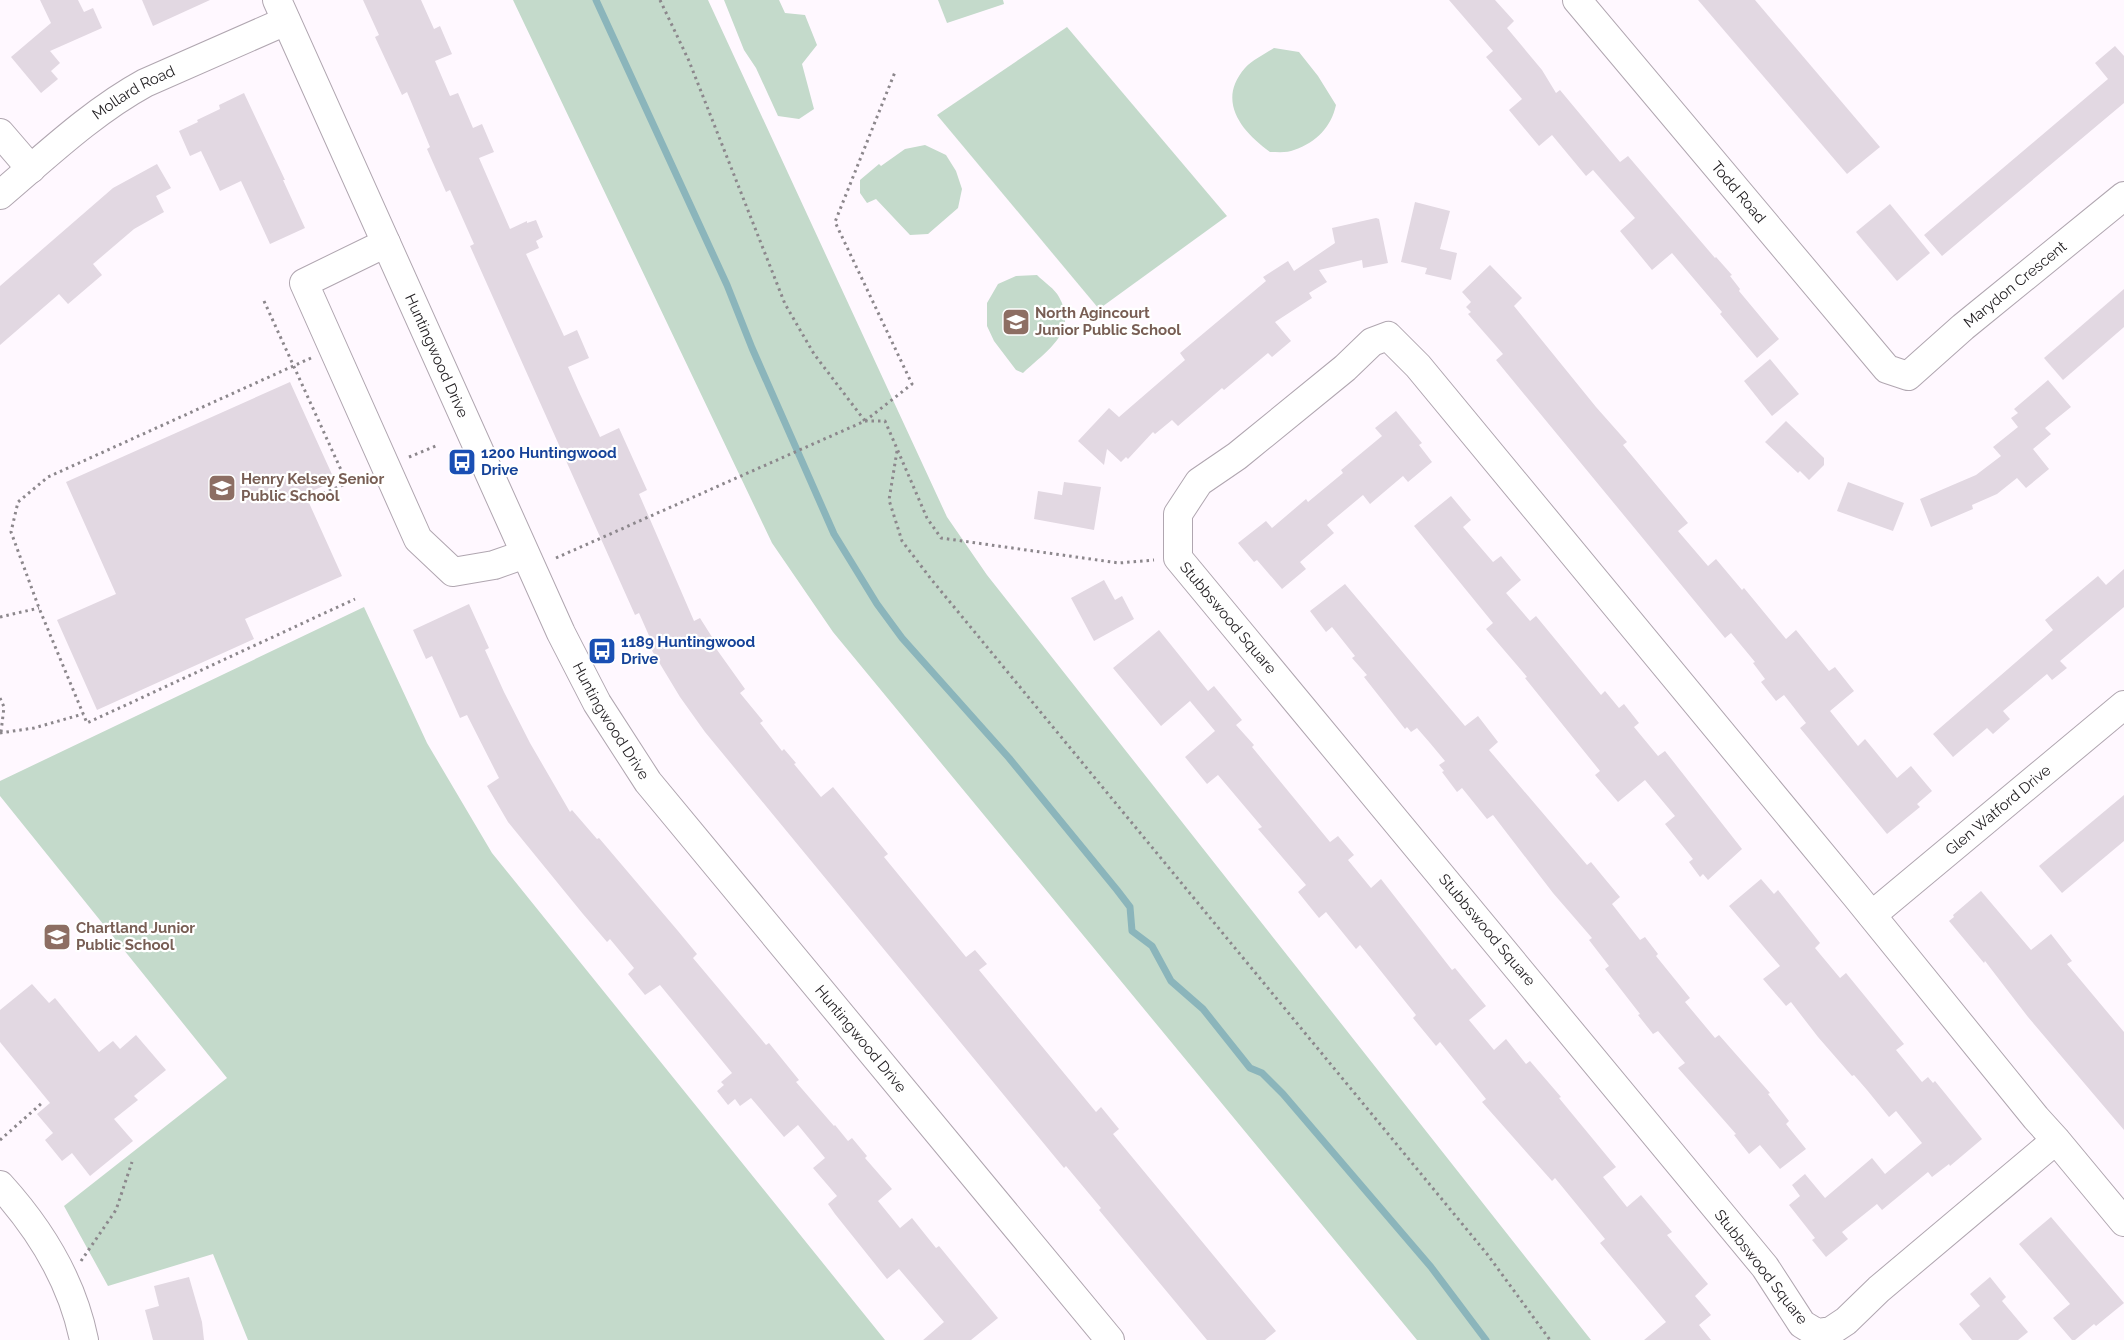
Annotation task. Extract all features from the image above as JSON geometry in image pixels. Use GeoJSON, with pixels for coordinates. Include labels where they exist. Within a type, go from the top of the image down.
{"type":"FeatureCollection","features":[{"type":"Feature","properties":{"kind":"street","name":"Todd Road"},"geometry":{"type":"LineString","coordinates":[[1577,0],[1887,369],[1908,376]]}},
{"type":"Feature","properties":{"kind":"street","name":"Mollard Road"},"geometry":{"type":"LineString","coordinates":[[0,195],[96,114],[124,95],[282,10]]}},
{"type":"Feature","properties":{"kind":"street","name":"Huntingwood Drive"},"geometry":{"type":"LineString","coordinates":[[282,10],[525,554],[561,633],[597,703],[648,782],[1110,1340]]}},
{"type":"Feature","properties":{"kind":"street"},"geometry":{"type":"LineString","coordinates":[[0,133],[31,169]]}},
{"type":"Feature","properties":{"kind":"street","name":"Marydon Crescent"},"geometry":{"type":"LineString","coordinates":[[1908,376],[1964,327],[2122,203]]}},
{"type":"Feature","properties":{"kind":"street"},"geometry":{"type":"LineString","coordinates":[[386,243],[304,283],[418,539],[453,572],[494,566],[525,554]]}},
{"type":"Feature","properties":{"kind":"street","name":"Stubbswood Square"},"geometry":{"type":"LineString","coordinates":[[2056,1140],[1879,1289],[1846,1321],[1832,1331],[1817,1333],[1802,1324],[1764,1267],[1178,558],[1178,514],[1199,482],[1237,456],[1345,368],[1372,342],[1388,336],[1418,366],[1872,915],[2036,1118],[2056,1140],[2124,1222]]}},
{"type":"Feature","properties":{"kind":"street","name":"Glen Watford Drive"},"geometry":{"type":"LineString","coordinates":[[1872,915],[2124,704]]}},
{"type":"Feature","properties":{"kind":"street"},"geometry":{"type":"LineString","coordinates":[[0,1185],[27,1216],[45,1242],[61,1272],[73,1301],[84,1340]]}},
{"type":"Feature","properties":{"kind":"path"},"geometry":{"type":"LineString","coordinates":[[660,0],[689,61],[785,304],[814,354],[865,421],[885,422],[927,518],[942,538],[1119,562],[1178,558]]}},
{"type":"Feature","properties":{"kind":"path"},"geometry":{"type":"LineString","coordinates":[[553,560],[750,472],[790,452],[865,421],[912,384],[835,222],[895,72]]}},
{"type":"Feature","properties":{"kind":"path"},"geometry":{"type":"LineString","coordinates":[[264,302],[347,483]]}},
{"type":"Feature","properties":{"kind":"path"},"geometry":{"type":"LineString","coordinates":[[312,358],[48,477],[18,502],[12,532],[39,608],[87,723],[355,599]]}},
{"type":"Feature","properties":{"kind":"path"},"geometry":{"type":"LineString","coordinates":[[897,451],[889,500],[902,541],[931,579],[1487,1254],[1550,1340]]}},
{"type":"Feature","properties":{"kind":"path"},"geometry":{"type":"LineString","coordinates":[[0,618],[39,608]]}},
{"type":"Feature","properties":{"kind":"path"},"geometry":{"type":"LineString","coordinates":[[0,698],[4,707],[0,733],[34,728],[83,714]]}},
{"type":"Feature","properties":{"kind":"path"},"geometry":{"type":"LineString","coordinates":[[0,1140],[42,1103]]}},
{"type":"Feature","properties":{"kind":"path"},"geometry":{"type":"LineString","coordinates":[[61,1272],[84,1260],[116,1210],[132,1162]]}},
{"type":"Feature","properties":{"kind":"green space"},"geometry":{"type":"Polygon","coordinates":[[[513,0],[708,0],[947,517],[987,575],[1591,1340],[1417,1340],[833,632],[772,543],[513,0]]]}},
{"type":"Feature","properties":{"kind":"green space"},"geometry":{"type":"Polygon","coordinates":[[[724,0],[779,0],[785,13],[805,15],[817,45],[802,64],[814,109],[799,119],[778,116],[756,68],[744,50],[724,0]]]}},
{"type":"Feature","properties":{"kind":"green space"},"geometry":{"type":"Polygon","coordinates":[[[938,0],[1003,0],[1004,4],[947,23],[938,0]]]}},
{"type":"Feature","properties":{"kind":"green space"},"geometry":{"type":"Polygon","coordinates":[[[1067,27],[1227,216],[1099,309],[937,115],[1067,27]]]}},
{"type":"Feature","properties":{"kind":"green space"},"geometry":{"type":"Polygon","coordinates":[[[1274,48],[1299,52],[1318,76],[1336,105],[1331,120],[1322,133],[1310,143],[1289,152],[1270,152],[1260,144],[1242,125],[1236,115],[1233,104],[1233,92],[1237,80],[1245,68],[1274,48]]]}},
{"type":"Feature","properties":{"kind":"green space"},"geometry":{"type":"Polygon","coordinates":[[[925,145],[946,155],[956,171],[962,189],[958,208],[928,234],[910,235],[876,199],[867,203],[860,193],[860,180],[879,164],[881,166],[905,149],[925,145]]]}},
{"type":"Feature","properties":{"kind":"green space"},"geometry":{"type":"Polygon","coordinates":[[[1037,275],[1059,297],[1064,309],[1065,321],[1062,331],[1050,349],[1023,373],[1016,370],[994,341],[987,326],[987,303],[998,284],[1016,276],[1037,275]]]}},
{"type":"Feature","properties":{"kind":"green space"},"geometry":{"type":"Polygon","coordinates":[[[364,607],[427,743],[492,853],[885,1340],[248,1340],[213,1254],[108,1286],[64,1206],[227,1078],[0,796],[0,781],[364,607]]]}},
{"type":"Feature","properties":{"kind":"building"},"geometry":{"type":"Polygon","coordinates":[[[40,0],[78,0],[84,12],[93,8],[102,28],[50,51],[60,63],[51,71],[58,79],[41,93],[11,57],[51,23],[40,0]]]}},
{"type":"Feature","properties":{"kind":"building"},"geometry":{"type":"Polygon","coordinates":[[[142,0],[210,0],[153,26],[142,0]]]}},
{"type":"Feature","properties":{"kind":"building"},"geometry":{"type":"Polygon","coordinates":[[[363,0],[421,0],[434,29],[440,26],[452,54],[435,61],[450,96],[458,93],[473,128],[482,124],[494,152],[479,158],[510,229],[527,221],[527,223],[536,220],[543,237],[536,241],[539,248],[526,254],[564,336],[577,330],[589,358],[568,367],[579,392],[600,437],[619,428],[647,490],[639,494],[694,621],[700,618],[717,645],[715,647],[745,689],[740,693],[763,721],[760,723],[782,751],[784,749],[796,763],[794,764],[821,797],[833,787],[888,854],[884,857],[966,957],[975,950],[987,964],[979,970],[1096,1112],[1101,1107],[1119,1129],[1113,1134],[1276,1331],[1265,1340],[1207,1340],[1099,1210],[1101,1208],[1066,1166],[1064,1168],[705,732],[680,697],[651,649],[654,647],[639,613],[635,615],[470,246],[474,244],[450,190],[446,192],[427,149],[430,147],[407,92],[402,95],[375,37],[379,35],[363,0]]]}},
{"type":"Feature","properties":{"kind":"building"},"geometry":{"type":"Polygon","coordinates":[[[1449,0],[1495,0],[1514,21],[1507,28],[1542,70],[1556,93],[1560,90],[1620,162],[1628,156],[1715,258],[1732,275],[1730,276],[1740,289],[1739,291],[1779,339],[1757,358],[1720,314],[1722,312],[1672,253],[1652,270],[1620,231],[1635,218],[1593,170],[1586,176],[1552,135],[1539,146],[1509,110],[1522,99],[1486,57],[1493,51],[1449,0]]]}},
{"type":"Feature","properties":{"kind":"building"},"geometry":{"type":"Polygon","coordinates":[[[1698,0],[1755,0],[1880,147],[1847,174],[1698,0]]]}},
{"type":"Feature","properties":{"kind":"building"},"geometry":{"type":"Polygon","coordinates":[[[2115,46],[2124,56],[2124,103],[1942,256],[1924,235],[2108,79],[2095,63],[2115,46]]]}},
{"type":"Feature","properties":{"kind":"building"},"geometry":{"type":"Polygon","coordinates":[[[244,93],[285,180],[283,180],[305,228],[270,244],[241,181],[220,191],[201,151],[190,156],[179,131],[220,109],[219,105],[244,93]]]}},
{"type":"Feature","properties":{"kind":"building"},"geometry":{"type":"Polygon","coordinates":[[[157,164],[171,188],[156,196],[164,212],[134,229],[93,264],[102,275],[68,304],[59,294],[0,345],[0,286],[113,188],[157,164]]]}},
{"type":"Feature","properties":{"kind":"building"},"geometry":{"type":"Polygon","coordinates":[[[1415,202],[1450,211],[1440,249],[1457,253],[1451,280],[1425,274],[1427,268],[1401,262],[1415,202]]]}},
{"type":"Feature","properties":{"kind":"building"},"geometry":{"type":"Polygon","coordinates":[[[1890,204],[1930,253],[1897,281],[1856,232],[1890,204]]]}},
{"type":"Feature","properties":{"kind":"building"},"geometry":{"type":"Polygon","coordinates":[[[1376,218],[1379,219],[1388,263],[1363,268],[1362,260],[1319,270],[1327,282],[1309,293],[1312,298],[1275,322],[1291,341],[1272,357],[1268,353],[1224,390],[1222,388],[1178,426],[1172,420],[1155,434],[1153,432],[1128,459],[1126,457],[1121,462],[1107,449],[1104,465],[1078,441],[1109,408],[1119,417],[1185,360],[1180,353],[1266,281],[1263,277],[1288,261],[1294,271],[1335,243],[1332,228],[1376,218]]]}},
{"type":"Feature","properties":{"kind":"building"},"geometry":{"type":"Polygon","coordinates":[[[1490,265],[1522,298],[1514,306],[1627,442],[1623,445],[1688,523],[1678,531],[1708,566],[1716,559],[1742,590],[1744,588],[1786,639],[1796,630],[1829,671],[1835,667],[1854,691],[1830,711],[1858,746],[1865,739],[1897,778],[1911,766],[1932,791],[1917,804],[1920,807],[1887,834],[1800,728],[1806,723],[1784,695],[1776,701],[1761,682],[1765,679],[1753,663],[1755,662],[1731,633],[1725,638],[1496,360],[1503,354],[1468,314],[1471,312],[1466,307],[1471,302],[1462,292],[1490,265]]]}},
{"type":"Feature","properties":{"kind":"building"},"geometry":{"type":"Polygon","coordinates":[[[2124,289],[2124,327],[2063,380],[2044,358],[2124,289]]]}},
{"type":"Feature","properties":{"kind":"building"},"geometry":{"type":"Polygon","coordinates":[[[1770,359],[1799,394],[1772,416],[1744,381],[1770,359]]]}},
{"type":"Feature","properties":{"kind":"building"},"geometry":{"type":"Polygon","coordinates":[[[2048,380],[2071,407],[2045,428],[2051,434],[2033,449],[2049,469],[2026,488],[2017,478],[1997,494],[1972,505],[1973,509],[1931,527],[1920,499],[1976,475],[2001,456],[1993,447],[2018,427],[2011,418],[2018,413],[2014,409],[2048,380]]]}},
{"type":"Feature","properties":{"kind":"building","name":"Henry Kelsey Senior Public School"},"geometry":{"type":"Polygon","coordinates":[[[290,382],[335,481],[305,494],[342,576],[245,619],[254,639],[97,710],[57,620],[116,594],[66,482],[290,382]]]}},
{"type":"Feature","properties":{"kind":"building"},"geometry":{"type":"Polygon","coordinates":[[[1396,411],[1422,443],[1419,445],[1432,462],[1408,482],[1403,476],[1370,504],[1363,495],[1327,525],[1334,533],[1300,562],[1306,569],[1282,589],[1257,560],[1254,562],[1238,543],[1266,521],[1272,528],[1306,499],[1308,502],[1343,473],[1341,470],[1382,436],[1375,428],[1396,411]]]}},
{"type":"Feature","properties":{"kind":"building"},"geometry":{"type":"Polygon","coordinates":[[[1786,421],[1824,458],[1824,465],[1809,480],[1800,471],[1798,473],[1765,442],[1786,421]]]}},
{"type":"Feature","properties":{"kind":"building"},"geometry":{"type":"Polygon","coordinates":[[[1064,482],[1101,487],[1094,530],[1034,519],[1038,491],[1062,495],[1064,482]]]}},
{"type":"Feature","properties":{"kind":"building"},"geometry":{"type":"Polygon","coordinates":[[[1848,482],[1904,503],[1893,531],[1837,511],[1848,482]]]}},
{"type":"Feature","properties":{"kind":"building"},"geometry":{"type":"Polygon","coordinates":[[[1451,496],[1471,520],[1463,527],[1493,562],[1501,556],[1521,580],[1506,593],[1530,621],[1536,616],[1601,695],[1605,691],[1619,708],[1624,704],[1639,723],[1634,727],[1658,756],[1665,751],[1742,849],[1708,880],[1703,874],[1700,877],[1689,862],[1693,859],[1665,824],[1675,816],[1645,780],[1618,802],[1595,775],[1600,771],[1525,678],[1527,677],[1486,629],[1493,623],[1414,526],[1451,496]]]}},
{"type":"Feature","properties":{"kind":"building"},"geometry":{"type":"Polygon","coordinates":[[[2124,569],[2124,607],[2060,661],[2067,668],[2052,680],[2047,674],[2003,711],[2010,719],[1993,734],[1987,728],[1953,757],[1933,734],[2053,630],[2045,620],[2098,576],[2106,585],[2124,569]]]}},
{"type":"Feature","properties":{"kind":"building"},"geometry":{"type":"Polygon","coordinates":[[[1104,580],[1115,600],[1122,596],[1134,619],[1094,641],[1071,598],[1104,580]]]}},
{"type":"Feature","properties":{"kind":"building"},"geometry":{"type":"Polygon","coordinates":[[[1345,584],[1465,726],[1478,716],[1498,742],[1489,750],[1587,865],[1591,862],[1620,897],[1612,904],[1640,940],[1645,937],[1658,954],[1656,956],[1690,998],[1685,1002],[1715,1038],[1719,1035],[1770,1093],[1768,1094],[1789,1121],[1786,1124],[1806,1149],[1780,1169],[1760,1145],[1749,1154],[1734,1135],[1736,1134],[1678,1068],[1685,1063],[1658,1031],[1653,1034],[1638,1015],[1640,1014],[1605,969],[1609,966],[1589,940],[1592,938],[1553,893],[1493,815],[1487,819],[1462,788],[1457,792],[1439,765],[1445,761],[1417,728],[1411,732],[1407,727],[1405,729],[1364,677],[1367,675],[1352,658],[1355,656],[1332,627],[1326,632],[1310,611],[1345,584]]]}},
{"type":"Feature","properties":{"kind":"building"},"geometry":{"type":"Polygon","coordinates":[[[469,604],[489,648],[485,650],[504,692],[530,743],[570,812],[572,810],[597,839],[599,838],[678,931],[697,954],[693,958],[766,1045],[769,1043],[799,1080],[796,1082],[848,1141],[852,1138],[867,1156],[865,1158],[892,1189],[878,1201],[900,1228],[912,1218],[936,1248],[939,1246],[998,1318],[971,1340],[923,1340],[944,1322],[899,1269],[887,1279],[835,1214],[828,1204],[837,1196],[813,1168],[825,1158],[798,1125],[784,1137],[751,1098],[740,1106],[735,1099],[728,1105],[717,1091],[724,1085],[721,1082],[732,1073],[660,985],[645,995],[628,974],[634,968],[610,939],[607,942],[508,822],[487,786],[499,778],[467,715],[460,718],[432,656],[426,659],[413,630],[469,604]]]}},
{"type":"Feature","properties":{"kind":"building"},"geometry":{"type":"Polygon","coordinates":[[[1159,630],[1208,691],[1214,686],[1242,720],[1236,725],[1254,745],[1252,747],[1330,842],[1338,836],[1354,855],[1348,860],[1371,888],[1381,879],[1452,970],[1455,968],[1486,1006],[1469,1020],[1494,1050],[1506,1039],[1526,1064],[1530,1061],[1561,1097],[1559,1098],[1616,1167],[1603,1177],[1627,1207],[1641,1195],[1672,1232],[1667,1235],[1708,1284],[1695,1296],[1711,1315],[1699,1325],[1711,1340],[1644,1340],[1666,1322],[1600,1243],[1605,1239],[1555,1178],[1552,1181],[1482,1102],[1486,1099],[1440,1042],[1436,1046],[1413,1018],[1416,1015],[1360,945],[1356,949],[1326,912],[1319,918],[1298,892],[1306,885],[1258,829],[1262,827],[1218,775],[1207,784],[1185,757],[1215,731],[1190,701],[1161,726],[1113,668],[1159,630]]]}},
{"type":"Feature","properties":{"kind":"building"},"geometry":{"type":"Polygon","coordinates":[[[2124,795],[2124,841],[2062,893],[2039,866],[2124,795]]]}},
{"type":"Feature","properties":{"kind":"building"},"geometry":{"type":"Polygon","coordinates":[[[1761,879],[1774,894],[1778,890],[1820,943],[1815,948],[1840,978],[1846,973],[1904,1044],[1896,1050],[1922,1082],[1928,1077],[1933,1083],[1935,1081],[1982,1139],[1950,1166],[1949,1164],[1932,1177],[1928,1172],[1882,1210],[1877,1204],[1842,1232],[1848,1239],[1826,1257],[1812,1240],[1815,1238],[1789,1205],[1800,1196],[1792,1185],[1805,1174],[1825,1198],[1872,1158],[1885,1174],[1922,1143],[1896,1111],[1889,1117],[1854,1075],[1852,1076],[1818,1037],[1791,1002],[1786,1006],[1763,979],[1780,966],[1729,906],[1761,879]]]}},
{"type":"Feature","properties":{"kind":"building"},"geometry":{"type":"Polygon","coordinates":[[[1981,891],[2031,950],[2051,934],[2072,961],[2067,964],[2124,1032],[2124,1130],[2028,1017],[1985,961],[1984,963],[1949,921],[1954,917],[1953,915],[1981,891]]]}},
{"type":"Feature","properties":{"kind":"building"},"geometry":{"type":"Polygon","coordinates":[[[32,984],[49,1003],[55,998],[99,1052],[113,1041],[120,1049],[136,1035],[166,1070],[134,1096],[138,1100],[114,1119],[133,1141],[90,1176],[72,1153],[62,1161],[45,1140],[53,1133],[37,1114],[50,1103],[0,1042],[0,1010],[32,984]]]}},
{"type":"Feature","properties":{"kind":"building"},"geometry":{"type":"Polygon","coordinates":[[[2051,1217],[2124,1303],[2075,1340],[2072,1340],[2053,1318],[2070,1304],[2019,1244],[2051,1217]]]}},
{"type":"Feature","properties":{"kind":"building"},"geometry":{"type":"Polygon","coordinates":[[[189,1277],[202,1322],[204,1340],[153,1340],[145,1310],[159,1306],[154,1286],[189,1277]]]}},
{"type":"Feature","properties":{"kind":"building"},"geometry":{"type":"Polygon","coordinates":[[[1990,1277],[2006,1297],[2002,1301],[2028,1332],[2018,1340],[1972,1340],[1959,1324],[1980,1306],[1970,1294],[1990,1277]]]}},
{"type":"Feature","properties":{"kind":"waterway"},"geometry":{"type":"LineString","coordinates":[[596,0],[727,285],[752,348],[834,534],[877,604],[902,638],[1009,758],[1117,890],[1130,907],[1132,931],[1152,946],[1171,981],[1203,1009],[1250,1068],[1262,1073],[1283,1094],[1431,1267],[1486,1340]]}},
{"type":"Feature","properties":{"kind":"place","name":"North Agincourt Junior Public School"},"geometry":{"type":"Point","coordinates":[1016,322]}},
{"type":"Feature","properties":{"kind":"place","name":"1200 Huntingwood Drive"},"geometry":{"type":"Point","coordinates":[462,462]}},
{"type":"Feature","properties":{"kind":"place","name":"Henry Kelsey Senior Public School"},"geometry":{"type":"Point","coordinates":[222,488]}},
{"type":"Feature","properties":{"kind":"place","name":"1189 Huntingwood Drive"},"geometry":{"type":"Point","coordinates":[602,651]}},
{"type":"Feature","properties":{"kind":"place","name":"Chartland Junior Public School"},"geometry":{"type":"Point","coordinates":[57,937]}}]}
